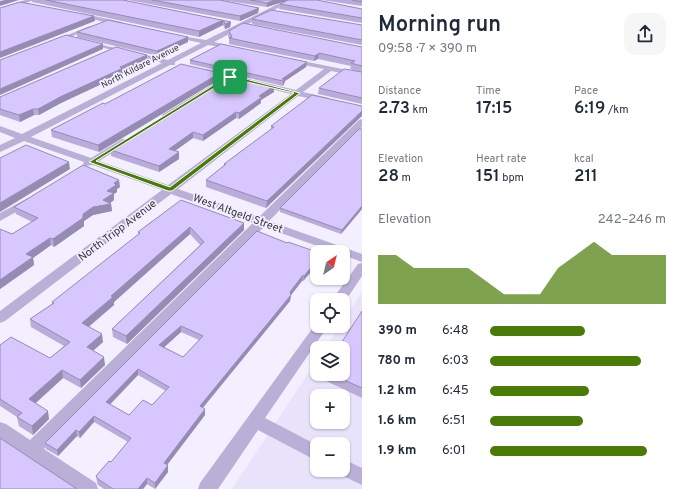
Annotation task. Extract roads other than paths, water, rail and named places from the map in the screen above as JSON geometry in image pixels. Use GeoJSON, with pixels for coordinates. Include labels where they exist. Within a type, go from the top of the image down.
{"type":"FeatureCollection","features":[{"type":"Feature","properties":{"kind":"street"},"geometry":{"type":"LineString","coordinates":[[2,8],[31,0]]}},
{"type":"Feature","properties":{"kind":"street","name":"North Kildare Avenue"},"geometry":{"type":"LineString","coordinates":[[0,149],[290,0]]}},
{"type":"Feature","properties":{"kind":"street"},"geometry":{"type":"LineString","coordinates":[[22,3],[39,6]]}},
{"type":"Feature","properties":{"kind":"street"},"geometry":{"type":"LineString","coordinates":[[260,9],[277,12]]}},
{"type":"Feature","properties":{"kind":"street"},"geometry":{"type":"LineString","coordinates":[[76,14],[130,26]]}},
{"type":"Feature","properties":{"kind":"street"},"geometry":{"type":"LineString","coordinates":[[44,46],[107,21]]}},
{"type":"Feature","properties":{"kind":"street"},"geometry":{"type":"LineString","coordinates":[[231,24],[250,27]]}},
{"type":"Feature","properties":{"kind":"street"},"geometry":{"type":"LineString","coordinates":[[166,34],[244,50]]}},
{"type":"Feature","properties":{"kind":"street"},"geometry":{"type":"LineString","coordinates":[[65,37],[180,65]]}},
{"type":"Feature","properties":{"kind":"street"},"geometry":{"type":"LineString","coordinates":[[101,56],[115,49]]}},
{"type":"Feature","properties":{"kind":"street"},"geometry":{"type":"LineString","coordinates":[[281,58],[362,75]]}},
{"type":"Feature","properties":{"kind":"street","name":"North Tripp Avenue"},"geometry":{"type":"LineString","coordinates":[[0,318],[330,68]]}},
{"type":"Feature","properties":{"kind":"street"},"geometry":{"type":"LineString","coordinates":[[201,70],[332,101]]}},
{"type":"Feature","properties":{"kind":"street"},"geometry":{"type":"LineString","coordinates":[[156,122],[230,77]]}},
{"type":"Feature","properties":{"kind":"street"},"geometry":{"type":"LineString","coordinates":[[32,450],[362,122]]}},
{"type":"Feature","properties":{"kind":"street","name":"West Altgeld Street"},"geometry":{"type":"LineString","coordinates":[[0,129],[362,258]]}},
{"type":"Feature","properties":{"kind":"street"},"geometry":{"type":"LineString","coordinates":[[81,168],[136,134]]}},
{"type":"Feature","properties":{"kind":"street"},"geometry":{"type":"LineString","coordinates":[[0,218],[34,197]]}},
{"type":"Feature","properties":{"kind":"street"},"geometry":{"type":"LineString","coordinates":[[344,293],[361,270]]}},
{"type":"Feature","properties":{"kind":"street"},"geometry":{"type":"LineString","coordinates":[[208,489],[316,333]]}},
{"type":"Feature","properties":{"kind":"street"},"geometry":{"type":"LineString","coordinates":[[255,421],[310,449]]}},
{"type":"Feature","properties":{"kind":"street"},"geometry":{"type":"LineString","coordinates":[[0,429],[90,489]]}},
{"type":"Feature","properties":{"kind":"street"},"geometry":{"type":"LineString","coordinates":[[350,470],[362,476]]}}]}
